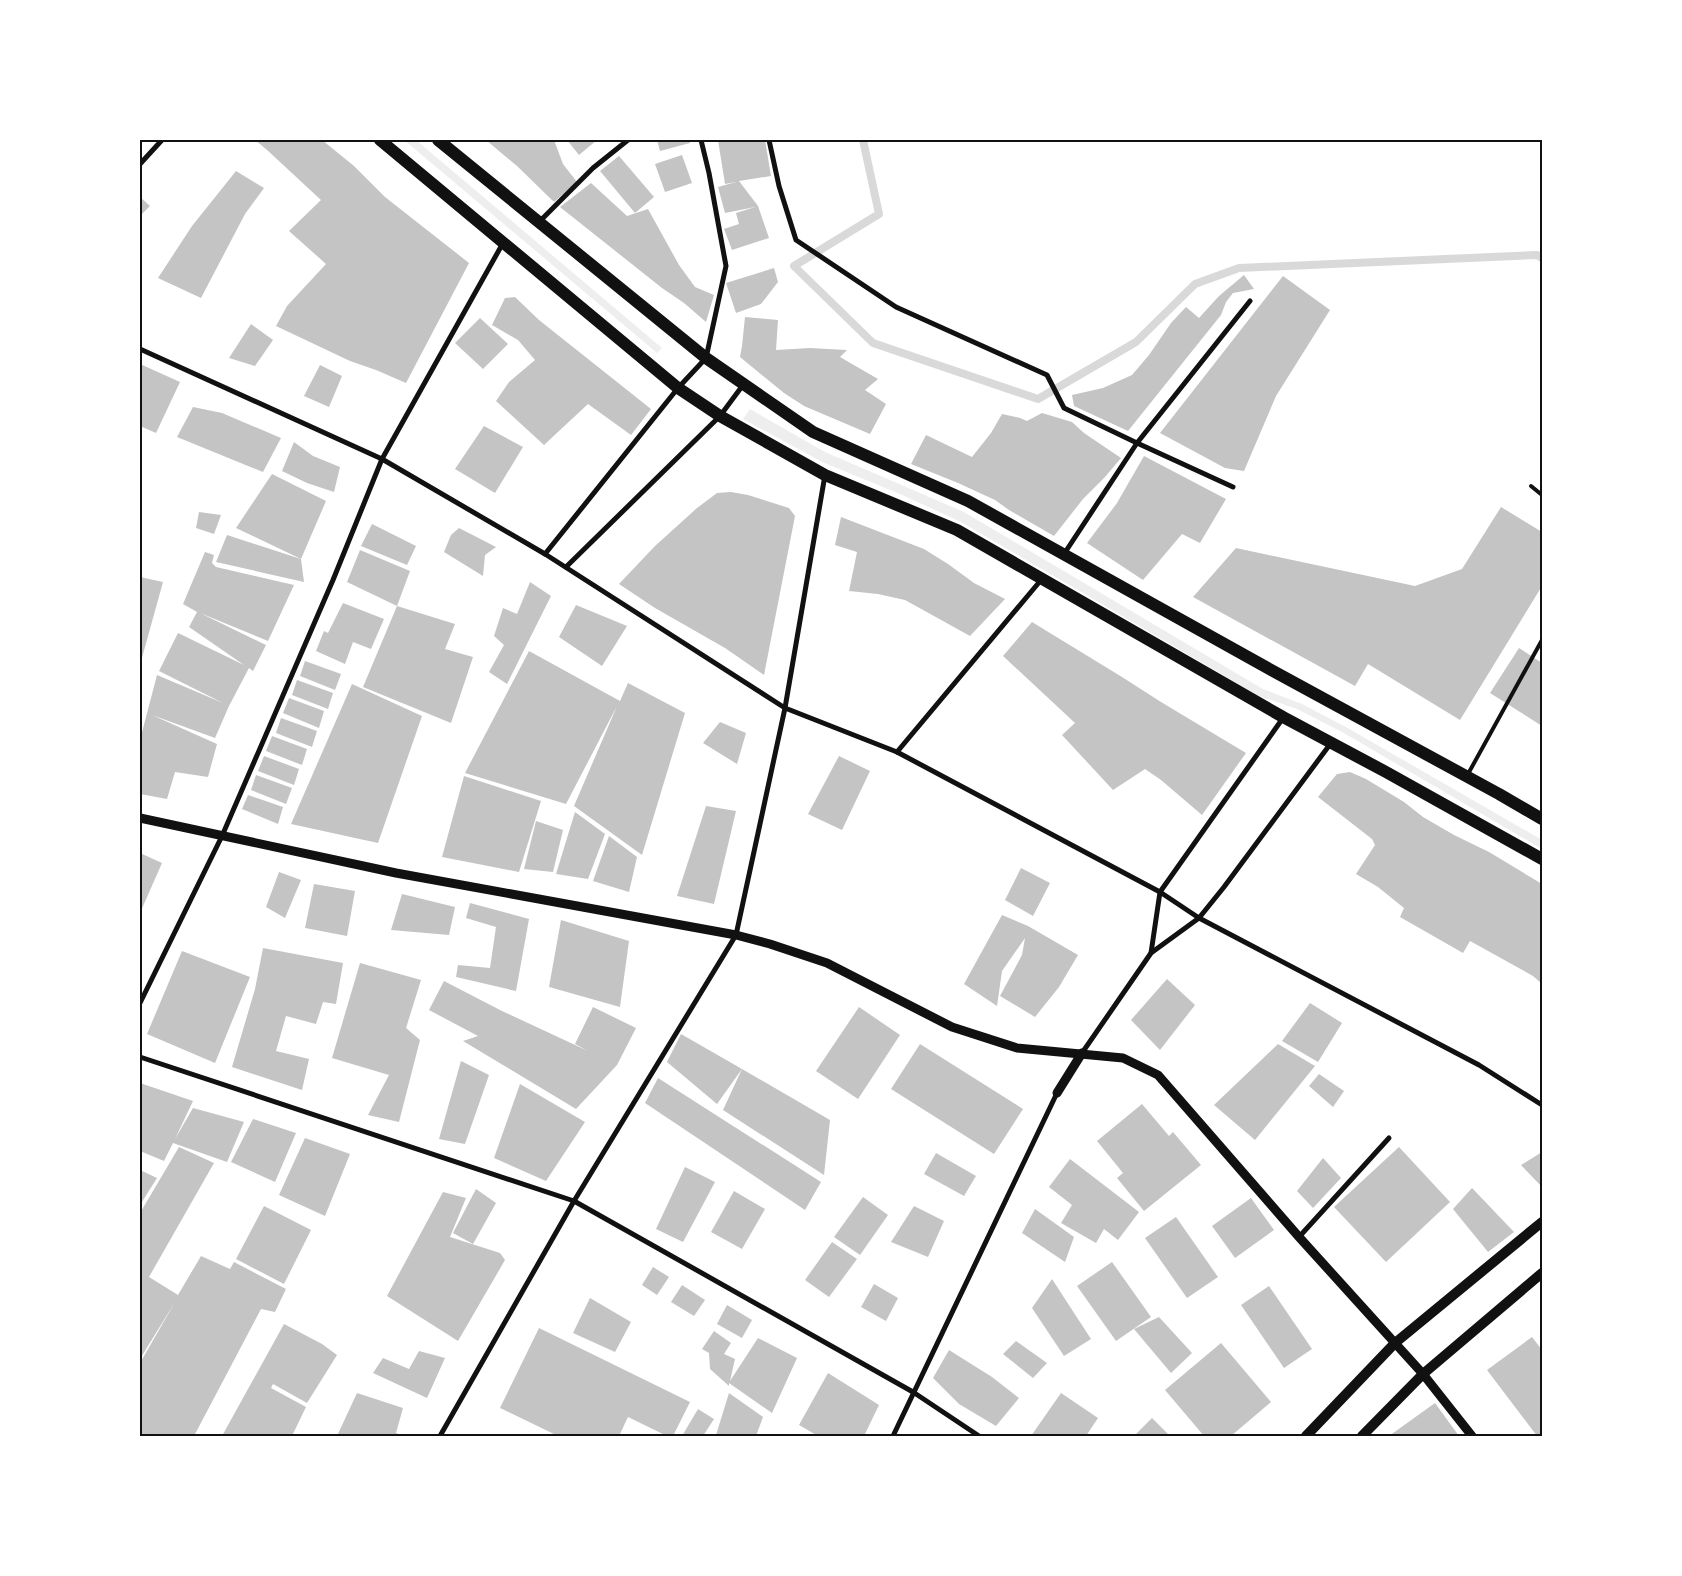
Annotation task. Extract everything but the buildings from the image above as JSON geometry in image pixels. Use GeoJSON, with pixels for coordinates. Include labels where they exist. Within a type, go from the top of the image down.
{"type":"FeatureCollection","features":[{"type":"Feature","properties":{"kind":"main road"},"geometry":{"type":"LineString","coordinates":[[380,140],[678,388],[720,416],[825,475],[957,530],[1283,717],[1542,859]]}},
{"type":"Feature","properties":{"kind":"main road"},"geometry":{"type":"LineString","coordinates":[[438,140],[541,220],[706,358],[813,432],[968,501],[1542,819]]}},
{"type":"Feature","properties":{"kind":"main road"},"geometry":{"type":"LineString","coordinates":[[1306,1436],[1395,1343],[1542,1222]]}},
{"type":"Feature","properties":{"kind":"main road"},"geometry":{"type":"LineString","coordinates":[[1362,1436],[1423,1374],[1542,1273]]}},
{"type":"Feature","properties":{"kind":"street"},"geometry":{"type":"LineString","coordinates":[[140,164],[162,140]]}},
{"type":"Feature","properties":{"kind":"street"},"geometry":{"type":"LineString","coordinates":[[541,220],[592,168],[628,140]]}},
{"type":"Feature","properties":{"kind":"street"},"geometry":{"type":"LineString","coordinates":[[545,554],[678,388],[706,358],[726,266],[701,140]]}},
{"type":"Feature","properties":{"kind":"street"},"geometry":{"type":"LineString","coordinates":[[769,140],[779,186],[796,240],[801,244],[896,307],[1046,375],[1064,408],[1137,444],[1233,486]]}},
{"type":"Feature","properties":{"kind":"street"},"geometry":{"type":"LineString","coordinates":[[140,1003],[222,836],[329,589],[382,460],[503,242]]}},
{"type":"Feature","properties":{"kind":"street"},"geometry":{"type":"LineString","coordinates":[[1064,555],[1137,444],[1250,300]]}},
{"type":"Feature","properties":{"kind":"street"},"geometry":{"type":"LineString","coordinates":[[140,350],[382,460],[545,554],[785,708],[897,752],[1160,892],[1199,918],[1479,1065],[1542,1104]]}},
{"type":"Feature","properties":{"kind":"street"},"geometry":{"type":"LineString","coordinates":[[566,567],[720,416],[744,384]]}},
{"type":"Feature","properties":{"kind":"street"},"geometry":{"type":"LineString","coordinates":[[440,1436],[574,1201],[736,935],[785,708],[825,475]]}},
{"type":"Feature","properties":{"kind":"street"},"geometry":{"type":"LineString","coordinates":[[897,752],[1042,578]]}},
{"type":"Feature","properties":{"kind":"street"},"geometry":{"type":"LineString","coordinates":[[1151,952],[1160,892],[1283,717]]}},
{"type":"Feature","properties":{"kind":"street"},"geometry":{"type":"LineString","coordinates":[[893,1436],[1057,1093],[1151,952],[1199,918],[1331,743]]}},
{"type":"Feature","properties":{"kind":"street"},"geometry":{"type":"LineString","coordinates":[[140,818],[396,873],[736,935],[770,944],[827,964],[952,1027],[1017,1048],[1123,1058],[1158,1075],[1298,1237],[1423,1374],[1472,1436]]}},
{"type":"Feature","properties":{"kind":"street"},"geometry":{"type":"LineString","coordinates":[[140,1057],[574,1201],[913,1392],[979,1436]]}},
{"type":"Feature","properties":{"kind":"street"},"geometry":{"type":"LineString","coordinates":[[1298,1237],[1389,1138]]}},
{"type":"Feature","properties":{"kind":"lane"},"geometry":{"type":"LineString","coordinates":[[1531,486],[1542,495]]}},
{"type":"Feature","properties":{"kind":"lane"},"geometry":{"type":"LineString","coordinates":[[1466,777],[1542,640]]}},
{"type":"Feature","properties":{"kind":"shaded area"},"geometry":{"type":"Polygon","coordinates":[[[404,140],[416,140],[662,348],[657,353],[404,140]]]}},
{"type":"Feature","properties":{"kind":"shaded area"},"geometry":{"type":"Polygon","coordinates":[[[750,409],[825,452],[964,512],[1263,689],[1302,704],[1346,727],[1542,840],[1542,849],[1342,732],[1297,709],[1259,696],[961,522],[900,494],[822,462],[743,419],[750,409]]]}},
{"type":"Feature","properties":{"kind":"waterway"},"geometry":{"type":"LineString","coordinates":[[863,140],[879,214],[794,266],[873,343],[1038,399],[1136,342],[1195,284],[1239,268],[1537,255],[1542,258]]}}]}
